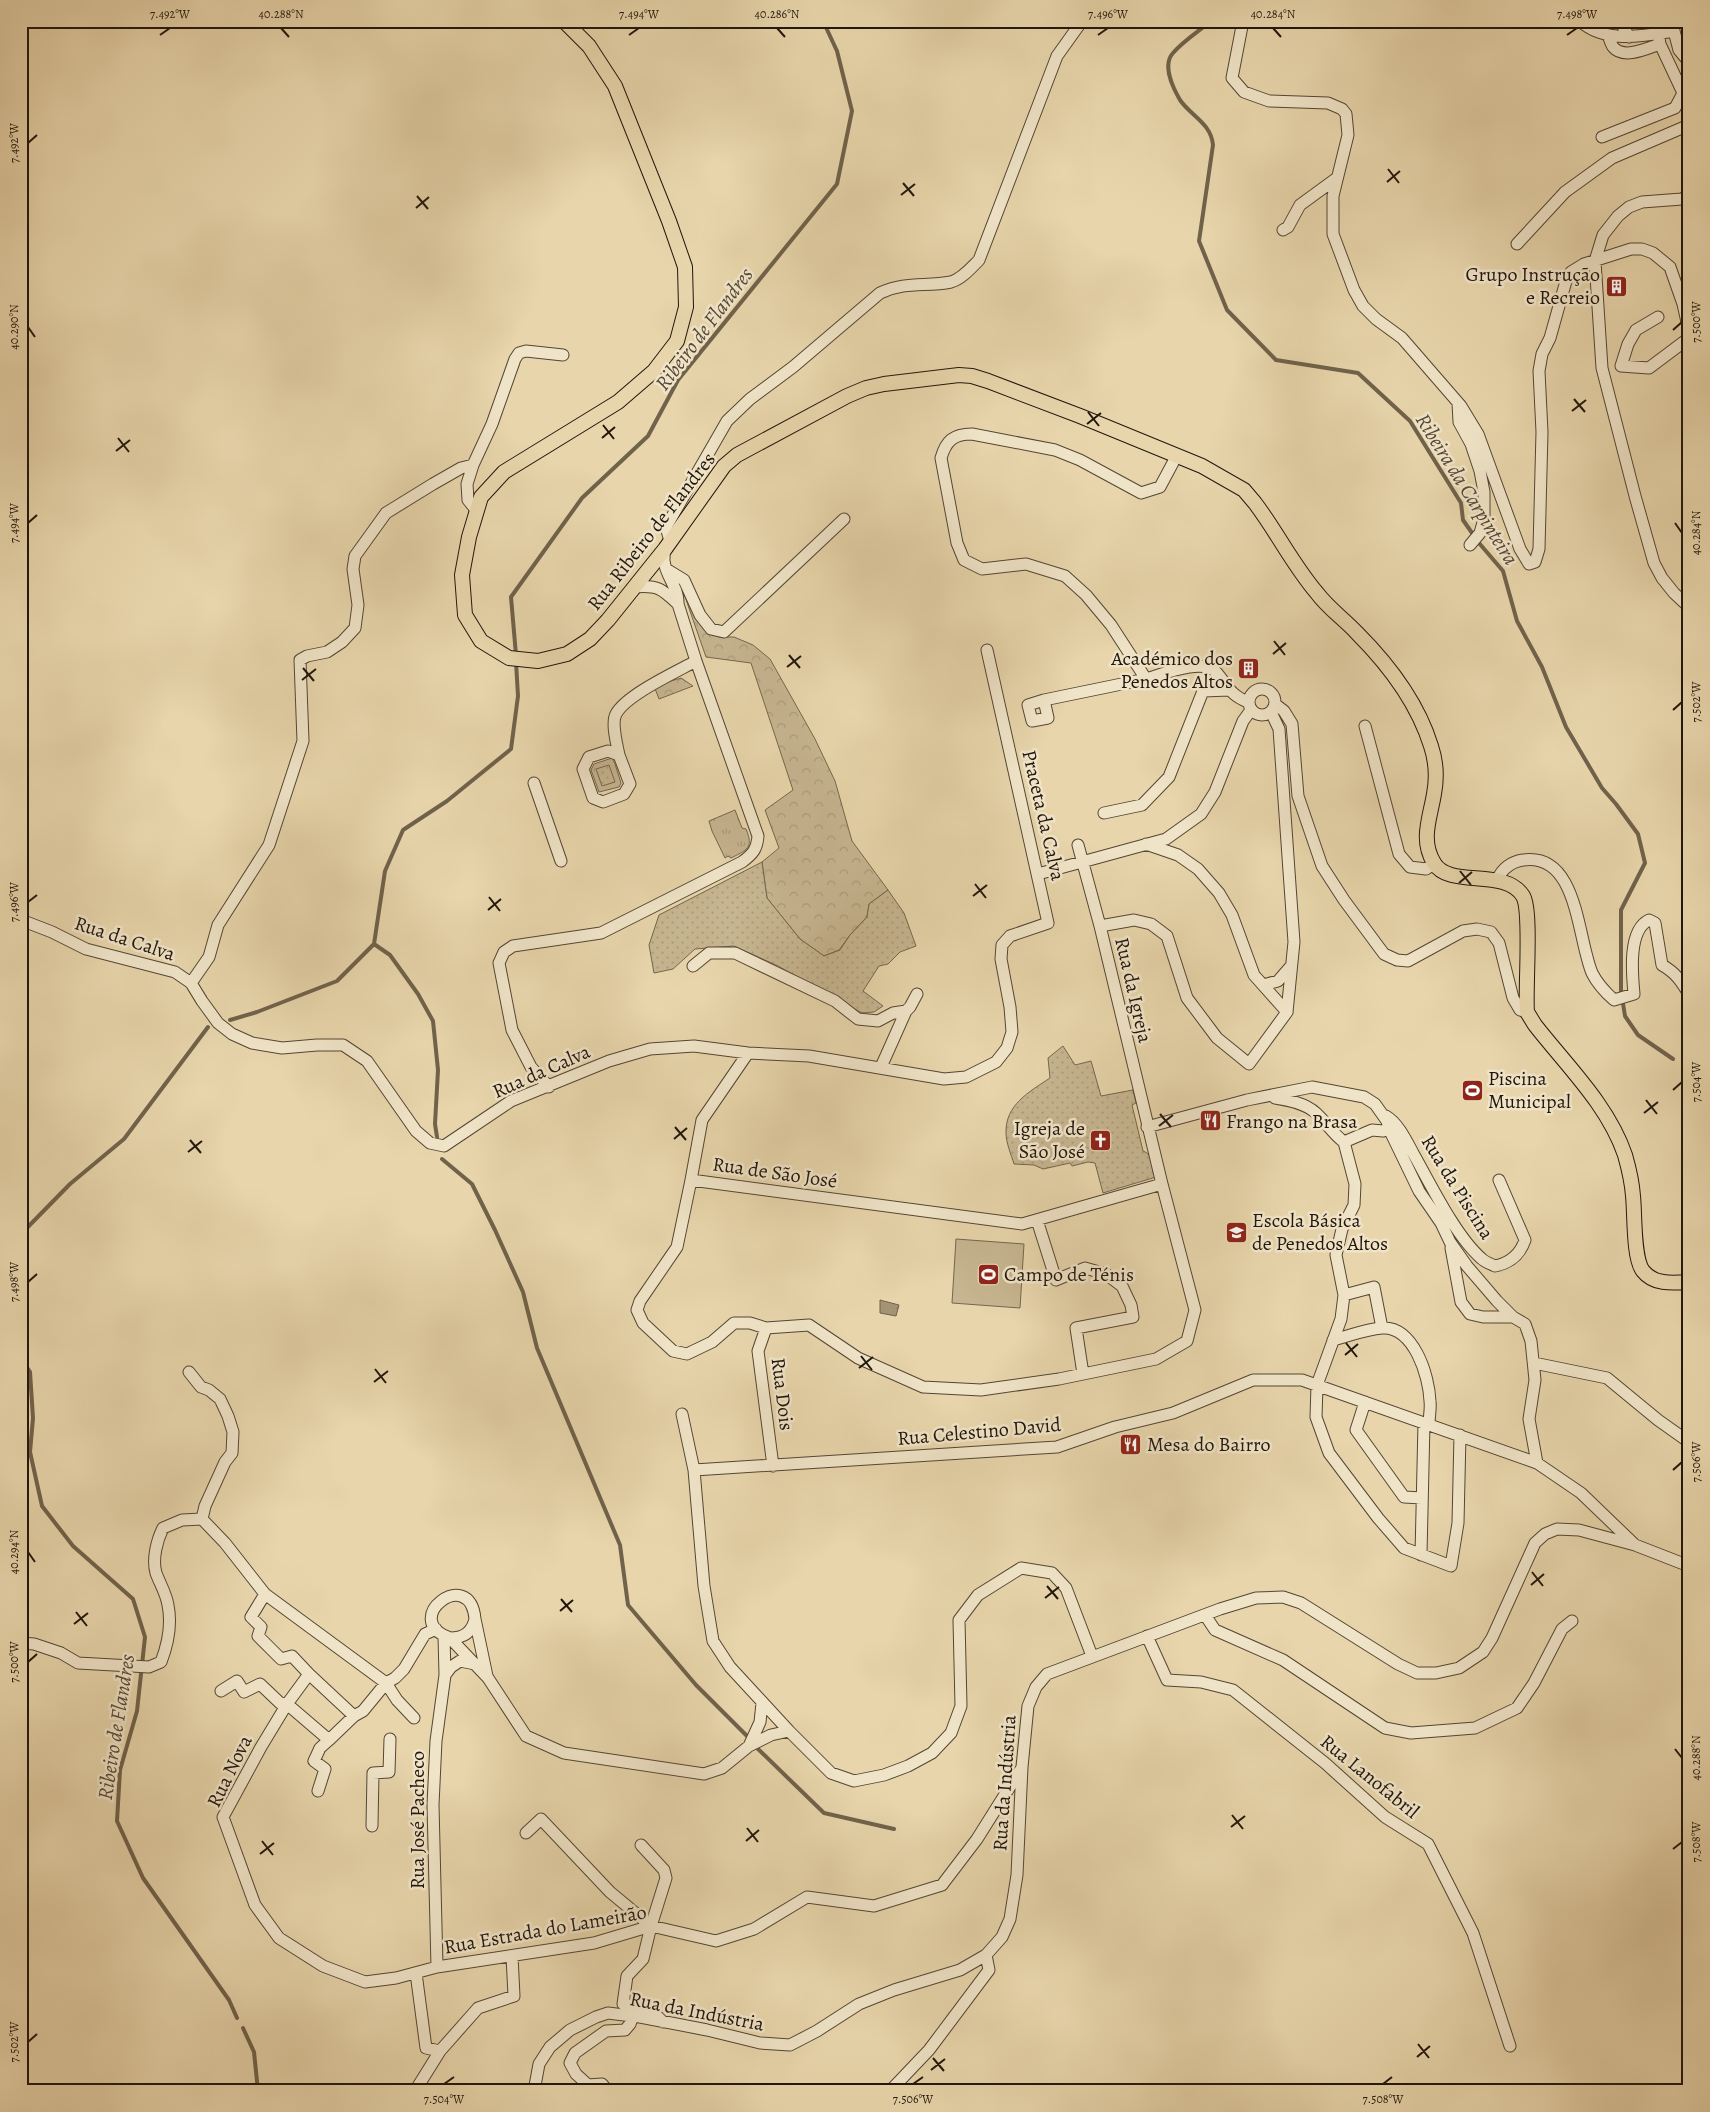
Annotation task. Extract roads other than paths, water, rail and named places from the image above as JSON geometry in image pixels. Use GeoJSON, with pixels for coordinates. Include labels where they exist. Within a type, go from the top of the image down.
{"type":"FeatureCollection","features":[{"type":"Feature","properties":{"kind":"main road","name":"Rua Ribeiro de Flandres"},"geometry":{"type":"LineString","coordinates":[[564,21],[589,46],[615,86],[670,221],[685,267],[686,307],[677,341],[654,371],[618,402],[504,472],[481,497],[469,537],[462,575],[465,615],[482,641],[509,658],[538,661],[567,654],[590,639],[608,620],[668,545],[724,466],[737,455],[847,396],[866,388],[959,375],[972,376],[988,380],[1202,466],[1244,490],[1270,523],[1318,595],[1359,634],[1393,675],[1420,717],[1431,746],[1436,769],[1434,793],[1428,815],[1425,841],[1434,864]]}},
{"type":"Feature","properties":{"kind":"main road"},"geometry":{"type":"LineString","coordinates":[[1434,864],[1442,871],[1452,875],[1497,880],[1517,889],[1524,897],[1527,921],[1527,1012],[1534,1025],[1595,1100],[1616,1131],[1630,1172],[1639,1263],[1642,1270],[1650,1278],[1666,1283],[1687,1282]]}},
{"type":"Feature","properties":{"kind":"street"},"geometry":{"type":"LineString","coordinates":[[549,1087],[531,1067],[512,1030],[499,963],[504,952],[513,946],[600,932],[720,873],[753,854],[757,846],[758,836],[696,661],[678,604],[678,597],[666,569],[664,561],[668,545],[666,527],[727,421],[750,399],[793,366],[880,293],[895,286],[952,282],[967,273],[979,260],[1057,56],[1082,21]]}},
{"type":"Feature","properties":{"kind":"street"},"geometry":{"type":"LineString","coordinates":[[1243,21],[1232,78],[1244,92],[1269,101],[1328,103],[1342,109],[1346,114],[1348,135],[1333,196],[1333,234],[1363,306],[1376,319],[1402,338],[1457,401],[1478,434],[1520,549],[1529,564],[1535,562],[1539,549],[1542,432],[1539,371],[1542,354],[1550,338],[1566,281],[1571,272],[1584,264],[1631,249],[1653,252],[1670,267],[1686,307],[1689,331]]}},
{"type":"Feature","properties":{"kind":"street"},"geometry":{"type":"LineString","coordinates":[[1580,21],[1586,27],[1608,35],[1659,39]]}},
{"type":"Feature","properties":{"kind":"street"},"geometry":{"type":"LineString","coordinates":[[1620,21],[1629,37]]}},
{"type":"Feature","properties":{"kind":"street"},"geometry":{"type":"LineString","coordinates":[[1608,35],[1613,47],[1619,51],[1640,51],[1676,26]]}},
{"type":"Feature","properties":{"kind":"street"},"geometry":{"type":"LineString","coordinates":[[1676,26],[1679,50],[1689,62]]}},
{"type":"Feature","properties":{"kind":"street"},"geometry":{"type":"LineString","coordinates":[[1602,137],[1675,108],[1683,93],[1659,39]]}},
{"type":"Feature","properties":{"kind":"street"},"geometry":{"type":"LineString","coordinates":[[1517,244],[1565,192],[1612,158],[1689,125]]}},
{"type":"Feature","properties":{"kind":"street"},"geometry":{"type":"LineString","coordinates":[[1283,230],[1288,227],[1300,205],[1337,178]]}},
{"type":"Feature","properties":{"kind":"street"},"geometry":{"type":"LineString","coordinates":[[1689,195],[1682,199],[1642,202],[1629,207],[1618,216],[1603,234],[1595,261],[1602,368],[1635,496],[1654,563],[1662,578],[1689,607]]}},
{"type":"Feature","properties":{"kind":"street"},"geometry":{"type":"LineString","coordinates":[[1658,317],[1636,330],[1628,344],[1621,366],[1649,368],[1689,338]]}},
{"type":"Feature","properties":{"kind":"street"},"geometry":{"type":"LineString","coordinates":[[477,511],[468,500],[467,484],[473,465],[492,424],[514,359],[519,353],[526,351],[563,355]]}},
{"type":"Feature","properties":{"kind":"street"},"geometry":{"type":"LineString","coordinates":[[1457,401],[1459,422],[1471,444],[1480,471],[1484,492],[1484,519],[1480,533],[1470,546]]}},
{"type":"Feature","properties":{"kind":"street"},"geometry":{"type":"LineString","coordinates":[[1146,679],[1111,625],[1086,596],[1064,576],[1026,564],[982,570],[964,560],[957,543],[941,458],[944,447],[950,439],[960,434],[972,434],[1055,450],[1080,460],[1140,493],[1160,487],[1176,457]]}},
{"type":"Feature","properties":{"kind":"street"},"geometry":{"type":"LineString","coordinates":[[191,983],[209,957],[218,925],[269,846],[303,741],[300,660],[306,656],[327,652],[342,642],[355,628],[358,605],[354,569],[355,556],[386,513],[461,468],[473,465]]}},
{"type":"Feature","properties":{"kind":"street"},"geometry":{"type":"LineString","coordinates":[[666,569],[684,580],[700,615],[711,630],[724,632],[844,519]]}},
{"type":"Feature","properties":{"kind":"street"},"geometry":{"type":"LineString","coordinates":[[635,587],[653,585],[663,590],[678,604]]}},
{"type":"Feature","properties":{"kind":"street","name":"Praceta da Calva"},"geometry":{"type":"LineString","coordinates":[[987,650],[1048,923],[1010,936],[1002,945],[1001,960]]}},
{"type":"Feature","properties":{"kind":"street"},"geometry":{"type":"LineString","coordinates":[[619,755],[608,751],[590,757],[583,769],[593,798],[604,802],[624,794],[630,784],[615,738],[615,715],[627,700],[696,661]]}},
{"type":"Feature","properties":{"kind":"street"},"geometry":{"type":"LineString","coordinates":[[1044,700],[1146,679],[1197,665],[1207,666],[1216,671],[1235,697],[1250,706],[1258,715],[1273,708],[1284,711],[1292,724],[1298,796],[1322,866],[1344,900],[1384,954],[1397,960],[1408,961],[1463,931],[1477,929],[1491,932],[1499,943],[1513,998],[1520,1010],[1527,1012]]}},
{"type":"Feature","properties":{"kind":"street"},"geometry":{"type":"LineString","coordinates":[[1038,874],[1166,839],[1201,814],[1215,792],[1255,691],[1263,689],[1271,693],[1279,729],[1294,942],[1287,1012],[1249,1064],[1217,1038],[1187,998],[1167,936],[1151,924],[1134,920],[1100,926]]}},
{"type":"Feature","properties":{"kind":"street"},"geometry":{"type":"LineString","coordinates":[[1104,813],[1142,805],[1168,777],[1203,691],[1229,690]]}},
{"type":"Feature","properties":{"kind":"street"},"geometry":{"type":"LineString","coordinates":[[1364,726],[1399,854],[1410,867],[1426,869],[1434,864]]}},
{"type":"Feature","properties":{"kind":"street"},"geometry":{"type":"LineString","coordinates":[[534,783],[561,861]]}},
{"type":"Feature","properties":{"kind":"street"},"geometry":{"type":"LineString","coordinates":[[1146,844],[1178,855],[1198,869],[1220,893],[1232,916],[1254,975],[1287,1012]]}},
{"type":"Feature","properties":{"kind":"street","name":"Rua da Igreja"},"geometry":{"type":"LineString","coordinates":[[766,1328],[809,1326],[858,1358],[923,1387],[980,1390],[1083,1374],[1156,1359],[1187,1341],[1194,1310],[1147,1127],[1100,926],[1078,845]]}},
{"type":"Feature","properties":{"kind":"street"},"geometry":{"type":"LineString","coordinates":[[1497,880],[1500,873],[1512,863],[1534,860],[1547,862],[1558,871],[1567,884],[1593,974],[1604,992],[1614,1000],[1634,994],[1632,976],[1635,938],[1642,924],[1649,920],[1655,922],[1662,965],[1673,971],[1689,994]]}},
{"type":"Feature","properties":{"kind":"street","name":"Rua da Calva"},"geometry":{"type":"LineString","coordinates":[[21,920],[52,932],[86,949],[174,972],[191,983],[218,1023],[232,1034],[252,1043],[282,1048],[317,1044],[343,1045],[367,1061],[416,1131],[430,1143],[444,1146],[512,1101],[609,1061],[650,1049],[694,1046],[809,1056],[944,1079],[966,1077],[996,1062],[1007,1048],[1012,1032],[1010,1008],[1001,960]]}},
{"type":"Feature","properties":{"kind":"street"},"geometry":{"type":"LineString","coordinates":[[693,966],[708,952],[735,953],[835,1001],[858,1019],[878,1021],[893,1013],[906,1011]]}},
{"type":"Feature","properties":{"kind":"street"},"geometry":{"type":"LineString","coordinates":[[1263,985],[1278,981],[1292,965]]}},
{"type":"Feature","properties":{"kind":"street"},"geometry":{"type":"LineString","coordinates":[[881,1067],[906,1011],[916,994]]}},
{"type":"Feature","properties":{"kind":"street"},"geometry":{"type":"LineString","coordinates":[[692,1180],[702,1120],[748,1052]]}},
{"type":"Feature","properties":{"kind":"street"},"geometry":{"type":"LineString","coordinates":[[1147,1127],[1248,1100],[1312,1087],[1339,1090],[1364,1096],[1375,1104],[1387,1121],[1389,1129],[1419,1191],[1442,1223],[1450,1242],[1461,1302],[1470,1314],[1483,1318],[1513,1317]]}},
{"type":"Feature","properties":{"kind":"street"},"geometry":{"type":"LineString","coordinates":[[1268,1097],[1292,1100],[1314,1111],[1344,1142],[1355,1184],[1354,1205],[1342,1229],[1336,1256],[1344,1295],[1341,1320],[1317,1385],[1316,1417],[1329,1454],[1378,1518],[1404,1548],[1451,1566],[1458,1523],[1460,1436]]}},
{"type":"Feature","properties":{"kind":"street","name":"Rua da Piscina"},"geometry":{"type":"LineString","coordinates":[[1380,1112],[1391,1119],[1405,1139],[1434,1190],[1472,1250],[1483,1261],[1495,1266],[1510,1261],[1522,1251],[1525,1240],[1499,1180]]}},
{"type":"Feature","properties":{"kind":"street"},"geometry":{"type":"LineString","coordinates":[[1344,1142],[1372,1130],[1383,1132],[1389,1129]]}},
{"type":"Feature","properties":{"kind":"street","name":"Rua de São José"},"geometry":{"type":"LineString","coordinates":[[766,1328],[750,1323],[734,1323],[712,1342],[687,1354],[673,1351],[643,1323],[637,1310],[640,1302],[677,1247],[692,1180],[946,1212],[1022,1224],[1162,1184]]}},
{"type":"Feature","properties":{"kind":"street"},"geometry":{"type":"LineString","coordinates":[[1037,1220],[1056,1280],[1085,1268],[1106,1274],[1122,1286],[1131,1305],[1133,1317],[1076,1328],[1083,1374]]}},
{"type":"Feature","properties":{"kind":"street"},"geometry":{"type":"LineString","coordinates":[[1450,1242],[1467,1266],[1513,1317],[1525,1324],[1531,1341],[1534,1364],[1535,1380],[1529,1419],[1537,1463]]}},
{"type":"Feature","properties":{"kind":"street"},"geometry":{"type":"LineString","coordinates":[[1344,1295],[1374,1287],[1382,1328]]}},
{"type":"Feature","properties":{"kind":"street","name":"Rua Dois"},"geometry":{"type":"LineString","coordinates":[[766,1328],[758,1351],[773,1466]]}},
{"type":"Feature","properties":{"kind":"street"},"geometry":{"type":"LineString","coordinates":[[1333,1340],[1382,1328],[1394,1330],[1406,1337],[1419,1356],[1427,1378],[1430,1402],[1426,1424],[1421,1555]]}},
{"type":"Feature","properties":{"kind":"street"},"geometry":{"type":"LineString","coordinates":[[1534,1364],[1607,1378],[1658,1420],[1689,1442]]}},
{"type":"Feature","properties":{"kind":"street"},"geometry":{"type":"LineString","coordinates":[[189,1372],[202,1388],[210,1390],[220,1400],[228,1416],[232,1432],[232,1453],[225,1462],[204,1506],[202,1519]]}},
{"type":"Feature","properties":{"kind":"street","name":"Rua Celestino David"},"geometry":{"type":"LineString","coordinates":[[694,1470],[1057,1446],[1115,1428],[1173,1414],[1253,1380],[1302,1380],[1537,1463],[1581,1492],[1635,1544]]}},
{"type":"Feature","properties":{"kind":"street"},"geometry":{"type":"LineString","coordinates":[[1365,1402],[1356,1430],[1404,1497],[1422,1498]]}},
{"type":"Feature","properties":{"kind":"street"},"geometry":{"type":"LineString","coordinates":[[682,1414],[694,1470],[704,1586],[713,1640],[730,1667],[762,1703],[832,1773],[854,1781],[884,1775],[908,1766],[932,1753],[951,1733],[961,1706],[959,1620],[978,1595],[1021,1568],[1052,1573],[1066,1588],[1092,1656]]}},
{"type":"Feature","properties":{"kind":"street"},"geometry":{"type":"LineString","coordinates":[[21,1642],[34,1644],[61,1653],[78,1663],[149,1667],[160,1662],[167,1646],[170,1630],[169,1607],[164,1588],[156,1573],[154,1560],[159,1535],[163,1528],[182,1520],[202,1519],[225,1543],[265,1594],[386,1683],[397,1700],[414,1718]]}},
{"type":"Feature","properties":{"kind":"street","name":"Rua da Indústria"},"geometry":{"type":"LineString","coordinates":[[534,2091],[539,2064],[550,2047],[570,2030],[590,2019],[608,2013],[663,2022],[760,2043],[790,2045],[817,2031],[859,2004],[894,1990],[960,1970],[986,1955],[1002,1937],[1010,1919],[1017,1875],[1022,1767],[1028,1706],[1036,1687],[1047,1674],[1147,1636],[1256,1598],[1283,1597],[1301,1603],[1398,1664],[1417,1672],[1436,1673],[1459,1668],[1483,1652],[1492,1638],[1534,1543],[1545,1534],[1557,1529],[1579,1530],[1635,1544],[1689,1566]]}},
{"type":"Feature","properties":{"kind":"street"},"geometry":{"type":"LineString","coordinates":[[265,1594],[251,1617],[261,1628],[258,1636],[281,1659],[292,1656],[354,1716]]}},
{"type":"Feature","properties":{"kind":"street","name":"Rua José Pacheco"},"geometry":{"type":"LineString","coordinates":[[437,1967],[433,1805],[436,1741],[445,1675],[443,1634],[433,1622],[434,1608],[445,1597],[452,1596],[466,1600],[471,1605],[475,1619]]}},
{"type":"Feature","properties":{"kind":"street"},"geometry":{"type":"LineString","coordinates":[[1205,1615],[1215,1630],[1284,1660],[1385,1728],[1411,1733],[1475,1728],[1517,1708],[1534,1683],[1562,1629],[1572,1621]]}},
{"type":"Feature","properties":{"kind":"street"},"geometry":{"type":"LineString","coordinates":[[318,1791],[325,1769],[314,1761],[320,1748],[354,1716],[363,1711],[386,1683],[395,1678],[404,1668],[425,1634],[463,1636],[469,1632],[475,1619]]}},
{"type":"Feature","properties":{"kind":"street"},"geometry":{"type":"LineString","coordinates":[[475,1619],[488,1678]]}},
{"type":"Feature","properties":{"kind":"street"},"geometry":{"type":"LineString","coordinates":[[443,1634],[488,1678],[526,1736],[564,1753],[704,1774],[722,1768],[749,1746],[771,1735],[789,1731]]}},
{"type":"Feature","properties":{"kind":"street","name":"Rua Lanofabril"},"geometry":{"type":"LineString","coordinates":[[1147,1636],[1166,1680],[1201,1682],[1233,1690],[1324,1763],[1385,1817],[1428,1844],[1473,1933],[1510,2046]]}},
{"type":"Feature","properties":{"kind":"street"},"geometry":{"type":"LineString","coordinates":[[445,1675],[451,1667],[460,1661],[475,1664]]}},
{"type":"Feature","properties":{"kind":"street","name":"Rua Nova"},"geometry":{"type":"LineString","coordinates":[[309,1674],[287,1704],[261,1747],[223,1817],[255,1905],[279,1938],[323,1966],[365,1982],[416,1973]]}},
{"type":"Feature","properties":{"kind":"street"},"geometry":{"type":"LineString","coordinates":[[221,1691],[237,1681],[244,1692],[260,1684],[280,1703],[287,1704],[328,1740]]}},
{"type":"Feature","properties":{"kind":"street"},"geometry":{"type":"LineString","coordinates":[[749,1746],[760,1722],[762,1703]]}},
{"type":"Feature","properties":{"kind":"street","name":"Rua José Pacheco"},"geometry":{"type":"LineString","coordinates":[[372,1826],[373,1773],[388,1772],[390,1739]]}},
{"type":"Feature","properties":{"kind":"street","name":"Rua Estrada do Lameirão"},"geometry":{"type":"LineString","coordinates":[[416,1973],[437,1967],[594,1943],[651,1926],[716,1941],[754,1929],[807,1897],[874,1906],[942,1885],[977,1839],[1022,1767]]}},
{"type":"Feature","properties":{"kind":"street"},"geometry":{"type":"LineString","coordinates":[[526,1833],[541,1819],[610,1892],[651,1926]]}},
{"type":"Feature","properties":{"kind":"street"},"geometry":{"type":"LineString","coordinates":[[641,1845],[664,1870],[666,1878],[643,1959],[627,1976],[623,2004],[649,2008],[663,2022]]}},
{"type":"Feature","properties":{"kind":"street"},"geometry":{"type":"LineString","coordinates":[[890,2091],[929,2050],[972,1995],[989,1970],[986,1955]]}},
{"type":"Feature","properties":{"kind":"street"},"geometry":{"type":"LineString","coordinates":[[415,2091],[440,2051],[478,2008],[514,1996],[512,1956]]}},
{"type":"Feature","properties":{"kind":"street"},"geometry":{"type":"LineString","coordinates":[[416,1973],[426,2048],[440,2051]]}},
{"type":"Feature","properties":{"kind":"street"},"geometry":{"type":"LineString","coordinates":[[608,2091],[602,2084],[587,2088],[576,2074],[570,2062],[575,2053],[606,2031],[624,2030],[630,2024],[632,2016]]}},
{"type":"Feature","properties":{"kind":"water"},"geometry":{"type":"Polygon","coordinates":[[[880,1300],[899,1305],[896,1316],[880,1313],[880,1300]]]}},
{"type":"Feature","properties":{"kind":"waterway","name":"Ribeiro de Flandres"},"geometry":{"type":"LineString","coordinates":[[516,655],[511,597],[582,498],[648,436],[678,380],[837,184],[852,111],[837,51],[823,21]]}},
{"type":"Feature","properties":{"kind":"waterway","name":"Ribeira da Carpinteira"},"geometry":{"type":"LineString","coordinates":[[1211,21],[1186,40],[1173,53],[1168,64],[1172,83],[1180,100],[1205,125],[1213,145],[1199,241],[1227,310],[1276,360],[1358,373],[1410,421],[1461,503],[1463,520],[1479,543],[1503,571],[1517,621],[1542,667],[1566,727],[1602,788],[1638,834],[1645,863],[1621,910],[1621,991],[1625,1016],[1638,1035],[1673,1059]]}},
{"type":"Feature","properties":{"kind":"waterway","name":"Ribeiro de Flandres"},"geometry":{"type":"LineString","coordinates":[[230,1020],[257,1012],[337,981],[374,944],[385,871],[403,830],[447,801],[511,749],[518,696],[516,662]]}},
{"type":"Feature","properties":{"kind":"waterway"},"geometry":{"type":"LineString","coordinates":[[374,944],[390,955],[418,994],[433,1021],[438,1070],[435,1124],[437,1137]]}},
{"type":"Feature","properties":{"kind":"waterway","name":"Ribeiro de Flandres"},"geometry":{"type":"LineString","coordinates":[[21,1234],[70,1184],[124,1139],[208,1027]]}},
{"type":"Feature","properties":{"kind":"waterway"},"geometry":{"type":"LineString","coordinates":[[442,1159],[472,1184],[523,1292],[537,1348],[620,1545],[628,1605],[696,1685],[748,1737]]}},
{"type":"Feature","properties":{"kind":"waterway","name":"Ribeiro de Flandres"},"geometry":{"type":"LineString","coordinates":[[21,1359],[30,1372],[33,1418],[30,1452],[42,1506],[73,1546],[133,1599],[145,1637],[137,1711],[120,1770],[117,1821],[143,1878],[229,2000],[237,2018]]}},
{"type":"Feature","properties":{"kind":"waterway"},"geometry":{"type":"LineString","coordinates":[[756,1747],[824,1813],[894,1829]]}},
{"type":"Feature","properties":{"kind":"waterway","name":"Ribeiro de Flandres"},"geometry":{"type":"LineString","coordinates":[[243,2028],[254,2052],[258,2091]]}},
{"type":"Feature","properties":{"kind":"place","name":"Grupo Instrução e Recreio"},"geometry":{"type":"Point","coordinates":[1616,286]}},
{"type":"Feature","properties":{"kind":"place","name":"Académico dos Penedos Altos"},"geometry":{"type":"Point","coordinates":[1249,669]}},
{"type":"Feature","properties":{"kind":"place","name":"Piscina Municipal"},"geometry":{"type":"Point","coordinates":[1472,1090]}},
{"type":"Feature","properties":{"kind":"place","name":"Frango na Brasa"},"geometry":{"type":"Point","coordinates":[1210,1121]}},
{"type":"Feature","properties":{"kind":"place","name":"Igreja de São José"},"geometry":{"type":"Point","coordinates":[1101,1140]}},
{"type":"Feature","properties":{"kind":"place","name":"Escola Básica de Penedos Altos"},"geometry":{"type":"Point","coordinates":[1236,1232]}},
{"type":"Feature","properties":{"kind":"place","name":"Campo de Ténis"},"geometry":{"type":"Point","coordinates":[988,1274]}},
{"type":"Feature","properties":{"kind":"place","name":"Mesa do Bairro"},"geometry":{"type":"Point","coordinates":[1131,1444]}}]}
